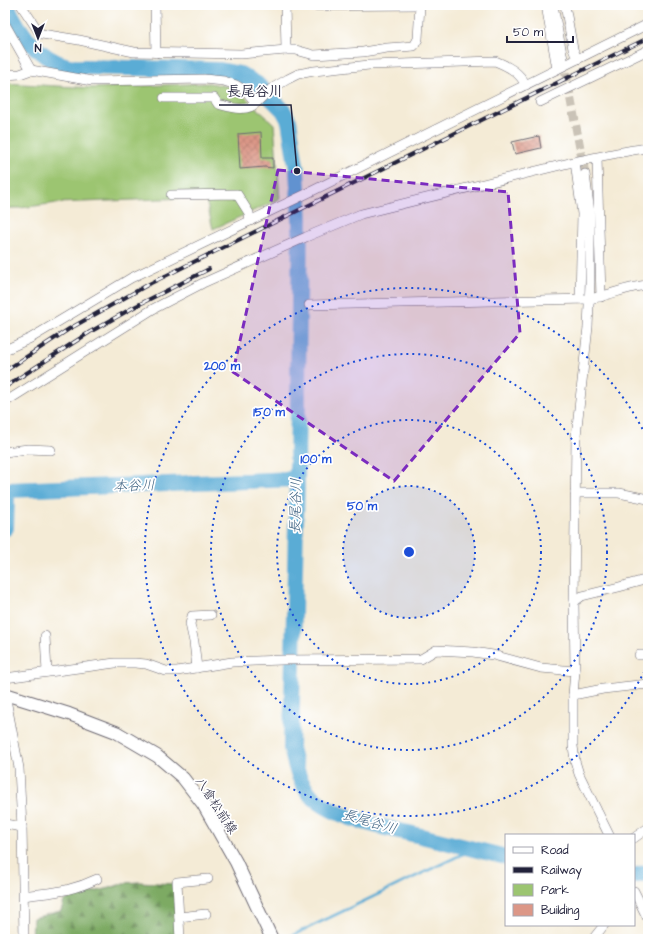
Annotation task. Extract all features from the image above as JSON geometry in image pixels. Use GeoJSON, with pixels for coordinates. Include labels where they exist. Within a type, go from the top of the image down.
{"type":"FeatureCollection","features":[{"type":"Feature","properties":{"kind":"main road","name":"八倉松前線"},"geometry":{"type":"LineString","coordinates":[[5,694],[68,714],[116,732],[157,756],[183,778],[203,804],[236,862],[272,939]]}},
{"type":"Feature","properties":{"kind":"street"},"geometry":{"type":"LineString","coordinates":[[21,5],[39,32],[42,34],[79,40],[134,52],[241,54],[296,50],[314,55],[363,52],[414,46],[418,39],[420,5],[286,5],[286,50]]}},
{"type":"Feature","properties":{"kind":"street"},"geometry":{"type":"LineString","coordinates":[[155,5],[156,53]]}},
{"type":"Feature","properties":{"kind":"street"},"geometry":{"type":"LineString","coordinates":[[546,5],[557,69]]}},
{"type":"Feature","properties":{"kind":"street"},"geometry":{"type":"LineString","coordinates":[[553,5],[563,59]]}},
{"type":"Feature","properties":{"kind":"street"},"geometry":{"type":"LineString","coordinates":[[565,5],[573,49],[577,59]]}},
{"type":"Feature","properties":{"kind":"street"},"geometry":{"type":"LineString","coordinates":[[5,24],[31,70]]}},
{"type":"Feature","properties":{"kind":"street"},"geometry":{"type":"LineString","coordinates":[[5,350],[31,338],[131,278],[286,204],[648,24]]}},
{"type":"Feature","properties":{"kind":"street"},"geometry":{"type":"LineString","coordinates":[[540,102],[648,50]]}},
{"type":"Feature","properties":{"kind":"street"},"geometry":{"type":"LineString","coordinates":[[164,98],[214,98],[218,104],[246,109],[254,106],[271,89],[298,74],[369,64],[494,61],[506,65],[518,74],[526,85]]}},
{"type":"Feature","properties":{"kind":"street"},"geometry":{"type":"LineString","coordinates":[[5,75],[20,74],[31,70],[92,81],[224,80],[246,91],[257,102]]}},
{"type":"Feature","properties":{"kind":"street"},"geometry":{"type":"LineString","coordinates":[[5,402],[153,309],[202,284],[361,214],[627,150],[648,148]]}},
{"type":"Feature","properties":{"kind":"street"},"geometry":{"type":"LineString","coordinates":[[597,158],[601,297]]}},
{"type":"Feature","properties":{"kind":"street"},"geometry":{"type":"LineString","coordinates":[[575,162],[582,214],[582,283],[588,327],[576,436],[574,602],[575,671],[573,695],[573,746],[575,761],[583,784],[608,834]]}},
{"type":"Feature","properties":{"kind":"street"},"geometry":{"type":"LineString","coordinates":[[585,174],[590,213],[585,299]]}},
{"type":"Feature","properties":{"kind":"street"},"geometry":{"type":"LineString","coordinates":[[171,195],[236,194],[248,213],[250,221]]}},
{"type":"Feature","properties":{"kind":"street"},"geometry":{"type":"LineString","coordinates":[[309,305],[585,299],[601,297],[637,286],[648,285]]}},
{"type":"Feature","properties":{"kind":"street"},"geometry":{"type":"LineString","coordinates":[[5,452],[28,449],[51,450]]}},
{"type":"Feature","properties":{"kind":"street"},"geometry":{"type":"LineString","coordinates":[[575,493],[619,493],[648,499]]}},
{"type":"Feature","properties":{"kind":"street"},"geometry":{"type":"LineString","coordinates":[[574,602],[582,596],[648,579]]}},
{"type":"Feature","properties":{"kind":"street"},"geometry":{"type":"LineString","coordinates":[[197,668],[190,624],[192,616],[212,615]]}},
{"type":"Feature","properties":{"kind":"street"},"geometry":{"type":"LineString","coordinates":[[45,636],[47,672]]}},
{"type":"Feature","properties":{"kind":"street"},"geometry":{"type":"LineString","coordinates":[[5,678],[115,663],[146,664],[166,671],[197,668],[232,662],[421,659],[436,650],[484,653],[541,668],[575,671]]}},
{"type":"Feature","properties":{"kind":"street"},"geometry":{"type":"LineString","coordinates":[[573,695],[603,689],[648,684]]}},
{"type":"Feature","properties":{"kind":"street"},"geometry":{"type":"LineString","coordinates":[[5,694],[8,720],[19,768],[22,827],[24,939]]}},
{"type":"Feature","properties":{"kind":"street"},"geometry":{"type":"LineString","coordinates":[[5,824],[22,827]]}},
{"type":"Feature","properties":{"kind":"street"},"geometry":{"type":"LineString","coordinates":[[635,837],[648,828]]}},
{"type":"Feature","properties":{"kind":"street"},"geometry":{"type":"LineString","coordinates":[[24,896],[70,890],[97,879]]}},
{"type":"Feature","properties":{"kind":"street"},"geometry":{"type":"LineString","coordinates":[[180,939],[177,882],[208,879]]}},
{"type":"Feature","properties":{"kind":"street"},"geometry":{"type":"LineString","coordinates":[[635,895],[648,919]]}},
{"type":"Feature","properties":{"kind":"street"},"geometry":{"type":"LineString","coordinates":[[179,917],[206,914]]}},
{"type":"Feature","properties":{"kind":"street"},"geometry":{"type":"LineString","coordinates":[[593,939],[603,926]]}},
{"type":"Feature","properties":{"kind":"highlighted area"},"geometry":{"type":"Polygon","coordinates":[[[278,170],[508,192],[520,333],[394,481],[233,372],[278,170]]]}},
{"type":"Feature","properties":{"kind":"green space"},"geometry":{"type":"Polygon","coordinates":[[[5,83],[92,88],[210,83],[230,87],[246,98],[274,124],[280,199],[213,229],[206,200],[186,198],[57,203],[20,208],[5,208],[5,83]]]}},
{"type":"Feature","properties":{"kind":"green space"},"geometry":{"type":"Polygon","coordinates":[[[139,882],[174,884],[178,939],[32,939],[33,918],[61,911],[64,901],[72,897],[124,883],[139,882]]]}},
{"type":"Feature","properties":{"kind":"building"},"geometry":{"type":"Polygon","coordinates":[[[261,132],[262,158],[273,158],[273,168],[265,167],[240,169],[238,134],[261,132]]]}},
{"type":"Feature","properties":{"kind":"building"},"geometry":{"type":"Polygon","coordinates":[[[539,136],[541,148],[515,154],[512,142],[539,136]]]}},
{"type":"Feature","properties":{"kind":"waterway","name":"長尾谷川"},"geometry":{"type":"LineString","coordinates":[[7,5],[17,25],[31,43],[48,58],[58,63],[70,67],[220,70],[240,74],[257,84],[283,110],[289,121],[297,171],[300,220],[297,479],[291,748],[296,766],[305,788],[319,802],[331,810],[377,826],[505,857]]}},
{"type":"Feature","properties":{"kind":"waterway","name":"本谷川"},"geometry":{"type":"LineString","coordinates":[[5,528],[7,497],[9,490],[297,479]]}},
{"type":"Feature","properties":{"kind":"waterway"},"geometry":{"type":"LineString","coordinates":[[287,938],[473,849]]}},
{"type":"Feature","properties":{"kind":"waterway","name":"長尾谷川"},"geometry":{"type":"LineString","coordinates":[[635,876],[648,872]]}},
{"type":"Feature","properties":{"kind":"tunnel"},"geometry":{"type":"LineString","coordinates":[[563,59],[585,174]]}},
{"type":"Feature","properties":{"kind":"railway"},"geometry":{"type":"LineString","coordinates":[[5,371],[69,329],[151,283],[648,38]]}},
{"type":"Feature","properties":{"kind":"railway"},"geometry":{"type":"LineString","coordinates":[[5,387],[90,332],[136,306],[209,269]]}},
{"type":"Feature","properties":{"kind":"place","name":"長尾谷川"},"geometry":{"type":"Point","coordinates":[297,171]}}]}
